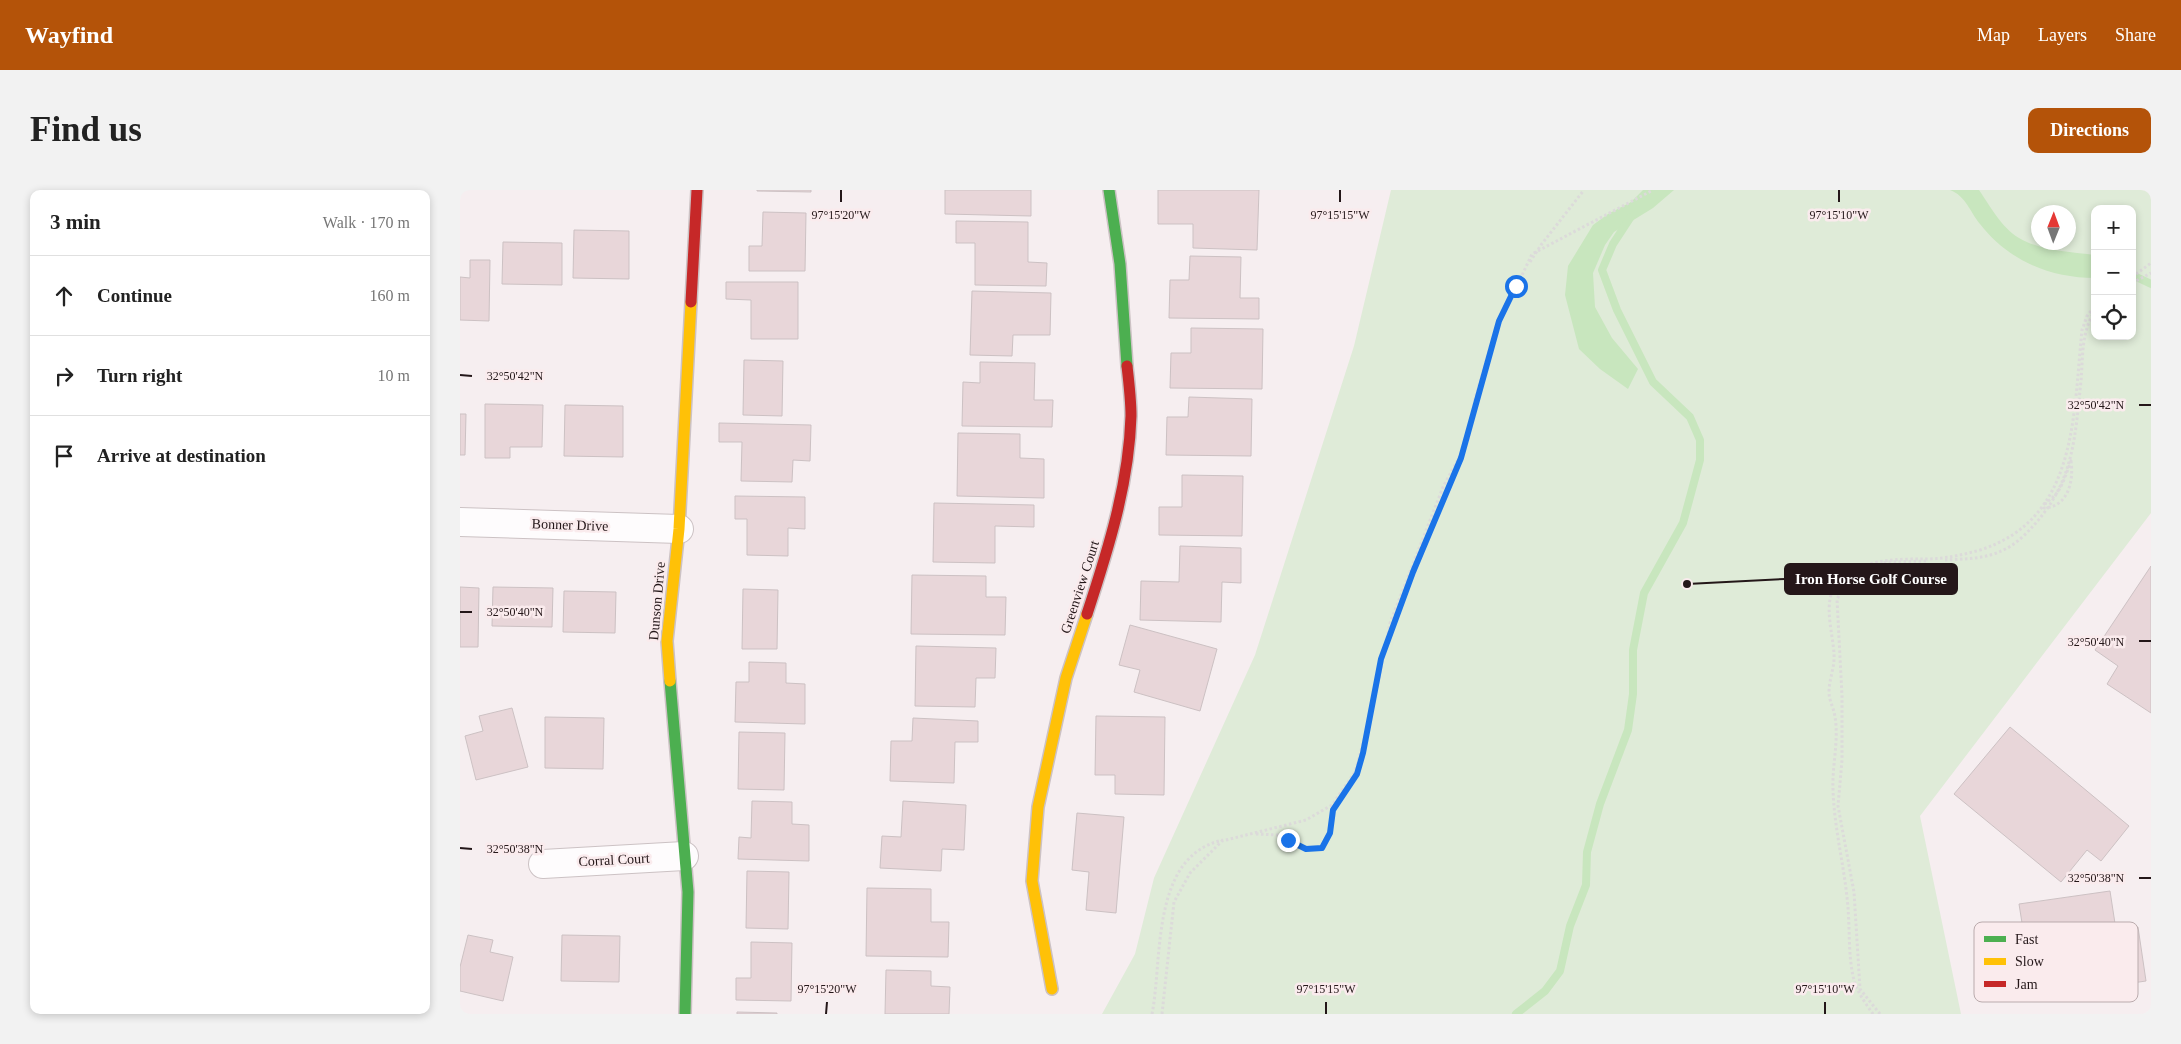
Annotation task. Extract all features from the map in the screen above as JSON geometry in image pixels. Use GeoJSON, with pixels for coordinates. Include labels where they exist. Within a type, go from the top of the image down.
{"type":"FeatureCollection","features":[{"type":"Feature","properties":{"kind":"street","name":"Dunson Drive"},"geometry":{"type":"LineString","coordinates":[[685,1014],[688,892],[667,641],[679,529],[697,190]]}},
{"type":"Feature","properties":{"kind":"street","name":"Greenview Court"},"geometry":{"type":"LineString","coordinates":[[1052,989],[1032,880],[1038,806],[1066,678],[1110,547],[1127,462],[1131,415],[1120,264],[1109,190]]}},
{"type":"Feature","properties":{"kind":"street","name":"Bonner Drive"},"geometry":{"type":"LineString","coordinates":[[460,522],[679,529]]}},
{"type":"Feature","properties":{"kind":"street","name":"Corral Court"},"geometry":{"type":"LineString","coordinates":[[543,864],[684,856]]}},
{"type":"Feature","properties":{"kind":"path"},"geometry":{"type":"LineString","coordinates":[[1152,1014],[1165,907],[1173,881],[1186,862],[1200,849],[1216,842],[1252,834],[1278,835],[1306,849],[1314,850],[1322,848],[1327,842],[1333,810],[1357,774],[1363,753],[1381,659],[1413,572],[1461,458],[1499,321],[1516,286],[1541,245],[1584,190]]}},
{"type":"Feature","properties":{"kind":"path"},"geometry":{"type":"LineString","coordinates":[[1162,1014],[1174,902],[1190,873],[1222,841],[1306,820],[1332,805],[1355,772],[1374,704],[1390,623],[1443,487],[1468,441],[1475,399],[1493,337],[1532,254],[1653,190]]}},
{"type":"Feature","properties":{"kind":"path"},"geometry":{"type":"LineString","coordinates":[[2136,274],[2151,263]]}},
{"type":"Feature","properties":{"kind":"path"},"geometry":{"type":"LineString","coordinates":[[2136,281],[2151,273]]}},
{"type":"Feature","properties":{"kind":"path"},"geometry":{"type":"LineString","coordinates":[[1873,1014],[1854,982],[1851,965],[1848,908],[1836,819],[1833,788],[1836,716],[1829,692],[1835,656],[1830,607],[1832,592],[1837,583],[1850,573],[1878,562],[1902,558],[1942,558],[1963,555],[2005,541],[2040,513],[2065,460],[2070,435],[2082,330],[2091,311]]}},
{"type":"Feature","properties":{"kind":"path"},"geometry":{"type":"LineString","coordinates":[[1880,1014],[1860,989],[1854,892],[1838,806],[1842,760],[1842,696],[1837,599],[1847,583],[1866,570],[1886,562],[1970,558],[2002,551],[2025,536],[2045,513],[2066,477],[2076,432],[2084,342],[2088,321],[2091,317]]}},
{"type":"Feature","properties":{"kind":"path"},"geometry":{"type":"LineString","coordinates":[[2071,461],[2073,474],[2069,489],[2061,501],[2052,508],[2044,508],[2046,502],[2053,498],[2063,483],[2071,461]]}},
{"type":"Feature","properties":{"kind":"shaded area"},"geometry":{"type":"Polygon","coordinates":[[[1391,190],[2151,190],[2151,513],[1920,816],[1961,1014],[1102,1014],[1135,954],[1154,878],[1255,655],[1354,346],[1391,190]]]}},
{"type":"Feature","properties":{"kind":"shaded area"},"geometry":{"type":"Polygon","coordinates":[[[1643,190],[1674,190],[1653,208],[1614,232],[1605,245],[1593,273],[1595,307],[1612,338],[1638,369],[1628,389],[1600,369],[1579,349],[1565,295],[1568,266],[1593,225],[1608,214],[1631,202],[1643,190]]]}},
{"type":"Feature","properties":{"kind":"shaded area"},"geometry":{"type":"Polygon","coordinates":[[[1950,190],[1979,190],[2007,229],[2019,238],[2031,243],[2031,250],[2056,250],[2091,254],[2091,278],[2062,275],[2017,257],[1991,237],[1976,219],[1964,200],[1950,190]]]}},
{"type":"Feature","properties":{"kind":"building"},"geometry":{"type":"Polygon","coordinates":[[[811,190],[811,192],[757,191],[811,190]]]}},
{"type":"Feature","properties":{"kind":"building"},"geometry":{"type":"Polygon","coordinates":[[[945,190],[1031,190],[1031,216],[945,214],[945,190]]]}},
{"type":"Feature","properties":{"kind":"building"},"geometry":{"type":"Polygon","coordinates":[[[1158,190],[1259,190],[1257,250],[1193,248],[1193,224],[1158,224],[1158,190]]]}},
{"type":"Feature","properties":{"kind":"building"},"geometry":{"type":"Polygon","coordinates":[[[763,212],[806,213],[805,271],[749,271],[749,246],[762,246],[763,212]]]}},
{"type":"Feature","properties":{"kind":"building"},"geometry":{"type":"Polygon","coordinates":[[[956,221],[1028,222],[1028,262],[1047,263],[1046,286],[975,285],[975,243],[956,243],[956,221]]]}},
{"type":"Feature","properties":{"kind":"building"},"geometry":{"type":"Polygon","coordinates":[[[574,230],[629,231],[629,279],[573,278],[574,230]]]}},
{"type":"Feature","properties":{"kind":"building"},"geometry":{"type":"Polygon","coordinates":[[[503,242],[562,243],[562,285],[502,284],[503,242]]]}},
{"type":"Feature","properties":{"kind":"building"},"geometry":{"type":"Polygon","coordinates":[[[1190,256],[1241,257],[1240,298],[1259,298],[1259,319],[1169,318],[1170,280],[1189,280],[1190,256]]]}},
{"type":"Feature","properties":{"kind":"building"},"geometry":{"type":"Polygon","coordinates":[[[470,260],[490,260],[489,321],[460,320],[460,277],[470,278],[470,260]]]}},
{"type":"Feature","properties":{"kind":"building"},"geometry":{"type":"Polygon","coordinates":[[[726,282],[798,282],[798,339],[751,339],[751,300],[726,299],[726,282]]]}},
{"type":"Feature","properties":{"kind":"building"},"geometry":{"type":"Polygon","coordinates":[[[972,291],[1051,293],[1050,335],[1013,335],[1012,356],[970,355],[972,291]]]}},
{"type":"Feature","properties":{"kind":"building"},"geometry":{"type":"Polygon","coordinates":[[[1191,328],[1263,329],[1262,389],[1170,388],[1171,353],[1191,353],[1191,328]]]}},
{"type":"Feature","properties":{"kind":"building"},"geometry":{"type":"Polygon","coordinates":[[[744,360],[783,361],[782,416],[743,415],[744,360]]]}},
{"type":"Feature","properties":{"kind":"building"},"geometry":{"type":"Polygon","coordinates":[[[980,362],[1035,363],[1034,400],[1053,400],[1052,427],[962,426],[963,382],[980,383],[980,362]]]}},
{"type":"Feature","properties":{"kind":"building"},"geometry":{"type":"Polygon","coordinates":[[[1189,397],[1252,399],[1251,456],[1166,455],[1167,417],[1188,417],[1189,397]]]}},
{"type":"Feature","properties":{"kind":"building"},"geometry":{"type":"Polygon","coordinates":[[[485,404],[543,405],[542,447],[510,447],[510,458],[485,458],[485,404]]]}},
{"type":"Feature","properties":{"kind":"building"},"geometry":{"type":"Polygon","coordinates":[[[565,405],[623,406],[623,457],[564,456],[565,405]]]}},
{"type":"Feature","properties":{"kind":"building"},"geometry":{"type":"Polygon","coordinates":[[[460,414],[466,414],[465,455],[460,455],[460,414]]]}},
{"type":"Feature","properties":{"kind":"building"},"geometry":{"type":"Polygon","coordinates":[[[719,423],[811,425],[810,461],[793,460],[792,482],[741,481],[742,442],[719,442],[719,423]]]}},
{"type":"Feature","properties":{"kind":"building"},"geometry":{"type":"Polygon","coordinates":[[[958,433],[1020,434],[1020,458],[1044,459],[1044,498],[957,496],[958,433]]]}},
{"type":"Feature","properties":{"kind":"building"},"geometry":{"type":"Polygon","coordinates":[[[1182,475],[1243,476],[1242,536],[1159,535],[1159,507],[1182,507],[1182,475]]]}},
{"type":"Feature","properties":{"kind":"building"},"geometry":{"type":"Polygon","coordinates":[[[735,496],[805,497],[805,529],[788,528],[788,556],[747,555],[747,519],[735,519],[735,496]]]}},
{"type":"Feature","properties":{"kind":"building"},"geometry":{"type":"Polygon","coordinates":[[[934,503],[1034,505],[1034,527],[995,526],[995,563],[933,562],[934,503]]]}},
{"type":"Feature","properties":{"kind":"building"},"geometry":{"type":"Polygon","coordinates":[[[1180,546],[1241,548],[1241,583],[1222,582],[1221,622],[1140,620],[1141,581],[1179,582],[1180,546]]]}},
{"type":"Feature","properties":{"kind":"building"},"geometry":{"type":"Polygon","coordinates":[[[2151,566],[2151,713],[2107,684],[2118,666],[2095,650],[2151,566]]]}},
{"type":"Feature","properties":{"kind":"building"},"geometry":{"type":"Polygon","coordinates":[[[912,575],[986,576],[986,597],[1006,597],[1005,635],[911,634],[912,575]]]}},
{"type":"Feature","properties":{"kind":"building"},"geometry":{"type":"Polygon","coordinates":[[[460,587],[479,588],[478,647],[460,647],[460,587]]]}},
{"type":"Feature","properties":{"kind":"building"},"geometry":{"type":"Polygon","coordinates":[[[493,587],[553,588],[552,627],[492,626],[493,587]]]}},
{"type":"Feature","properties":{"kind":"building"},"geometry":{"type":"Polygon","coordinates":[[[743,589],[778,590],[777,649],[742,649],[743,589]]]}},
{"type":"Feature","properties":{"kind":"building"},"geometry":{"type":"Polygon","coordinates":[[[564,591],[616,592],[615,633],[563,632],[564,591]]]}},
{"type":"Feature","properties":{"kind":"building"},"geometry":{"type":"Polygon","coordinates":[[[1130,625],[1217,649],[1200,711],[1134,692],[1140,670],[1119,665],[1130,625]]]}},
{"type":"Feature","properties":{"kind":"building"},"geometry":{"type":"Polygon","coordinates":[[[916,646],[996,648],[995,678],[976,678],[975,707],[915,706],[916,646]]]}},
{"type":"Feature","properties":{"kind":"building"},"geometry":{"type":"Polygon","coordinates":[[[749,662],[786,663],[786,683],[805,684],[805,724],[735,722],[736,682],[749,682],[749,662]]]}},
{"type":"Feature","properties":{"kind":"building"},"geometry":{"type":"Polygon","coordinates":[[[512,708],[528,767],[476,780],[465,736],[483,731],[479,716],[512,708]]]}},
{"type":"Feature","properties":{"kind":"building"},"geometry":{"type":"Polygon","coordinates":[[[1096,716],[1165,717],[1164,795],[1115,794],[1115,775],[1095,775],[1096,716]]]}},
{"type":"Feature","properties":{"kind":"building"},"geometry":{"type":"Polygon","coordinates":[[[545,717],[604,718],[603,769],[545,768],[545,717]]]}},
{"type":"Feature","properties":{"kind":"building"},"geometry":{"type":"Polygon","coordinates":[[[913,718],[978,721],[978,742],[955,742],[954,783],[890,781],[891,741],[912,741],[913,718]]]}},
{"type":"Feature","properties":{"kind":"building"},"geometry":{"type":"Polygon","coordinates":[[[2010,727],[2129,826],[2101,861],[2087,850],[2061,882],[1954,794],[2010,727]]]}},
{"type":"Feature","properties":{"kind":"building"},"geometry":{"type":"Polygon","coordinates":[[[739,732],[785,733],[784,790],[738,789],[739,732]]]}},
{"type":"Feature","properties":{"kind":"building"},"geometry":{"type":"Polygon","coordinates":[[[752,801],[792,802],[792,824],[809,825],[809,861],[738,859],[739,837],[751,838],[752,801]]]}},
{"type":"Feature","properties":{"kind":"building"},"geometry":{"type":"Polygon","coordinates":[[[903,801],[966,805],[964,850],[942,849],[941,871],[880,868],[882,836],[901,837],[903,801]]]}},
{"type":"Feature","properties":{"kind":"building"},"geometry":{"type":"Polygon","coordinates":[[[1077,813],[1124,817],[1116,913],[1086,910],[1089,872],[1072,870],[1077,813]]]}},
{"type":"Feature","properties":{"kind":"building"},"geometry":{"type":"Polygon","coordinates":[[[747,871],[789,872],[788,929],[746,928],[747,871]]]}},
{"type":"Feature","properties":{"kind":"building"},"geometry":{"type":"Polygon","coordinates":[[[867,888],[931,889],[931,922],[949,922],[948,957],[866,956],[867,888]]]}},
{"type":"Feature","properties":{"kind":"building"},"geometry":{"type":"Polygon","coordinates":[[[2110,891],[2115,922],[2022,922],[2019,904],[2110,891]]]}},
{"type":"Feature","properties":{"kind":"building"},"geometry":{"type":"Polygon","coordinates":[[[2138,927],[2146,981],[2138,982],[2138,927]]]}},
{"type":"Feature","properties":{"kind":"building"},"geometry":{"type":"Polygon","coordinates":[[[468,935],[493,940],[490,952],[513,957],[503,1001],[460,991],[460,967],[468,935]]]}},
{"type":"Feature","properties":{"kind":"building"},"geometry":{"type":"Polygon","coordinates":[[[562,935],[620,936],[619,982],[561,981],[562,935]]]}},
{"type":"Feature","properties":{"kind":"building"},"geometry":{"type":"Polygon","coordinates":[[[751,942],[792,943],[791,1001],[736,1000],[736,978],[751,978],[751,942]]]}},
{"type":"Feature","properties":{"kind":"building"},"geometry":{"type":"Polygon","coordinates":[[[886,970],[931,971],[931,986],[950,987],[949,1014],[885,1014],[886,970]]]}},
{"type":"Feature","properties":{"kind":"building"},"geometry":{"type":"Polygon","coordinates":[[[737,1012],[777,1013],[777,1014],[737,1014],[737,1012]]]}},
{"type":"Feature","properties":{"kind":"waterway"},"geometry":{"type":"LineString","coordinates":[[1516,1014],[1545,991],[1560,971],[1570,926],[1586,885],[1587,852],[1600,804],[1628,730],[1633,694],[1633,650],[1644,593],[1683,523],[1700,460],[1700,440],[1690,417],[1653,382],[1617,310],[1602,270],[1613,244],[1630,218]]}},
{"type":"Feature","properties":{"kind":"waterway"},"geometry":{"type":"LineString","coordinates":[[2136,277],[2151,284]]}},
{"type":"Feature","properties":{"kind":"traffic: fast"},"geometry":{"type":"LineString","coordinates":[[1109,190],[1120,264],[1127,366]]}},
{"type":"Feature","properties":{"kind":"traffic: fast"},"geometry":{"type":"LineString","coordinates":[[670,681],[688,892],[685,1014]]}},
{"type":"Feature","properties":{"kind":"traffic: slow"},"geometry":{"type":"LineString","coordinates":[[670,681],[667,641],[679,529],[691,302]]}},
{"type":"Feature","properties":{"kind":"traffic: slow"},"geometry":{"type":"LineString","coordinates":[[1052,989],[1032,881],[1038,807],[1066,678],[1087,614]]}},
{"type":"Feature","properties":{"kind":"traffic: jam"},"geometry":{"type":"LineString","coordinates":[[691,302],[697,190]]}},
{"type":"Feature","properties":{"kind":"traffic: jam"},"geometry":{"type":"LineString","coordinates":[[1087,614],[1110,541],[1122,492],[1131,416],[1127,366]]}},
{"type":"Feature","properties":{"kind":"place","name":"Iron Horse Golf Course"},"geometry":{"type":"Point","coordinates":[1687,584]}},
{"type":"Feature","properties":{"kind":"route"},"geometry":{"type":"LineString","coordinates":[[1288,840],[1306,849],[1322,848],[1327,842],[1330,833],[1333,810],[1357,774],[1363,753],[1374,685],[1381,659],[1413,572],[1461,458],[1499,321],[1516,286]]}}]}
